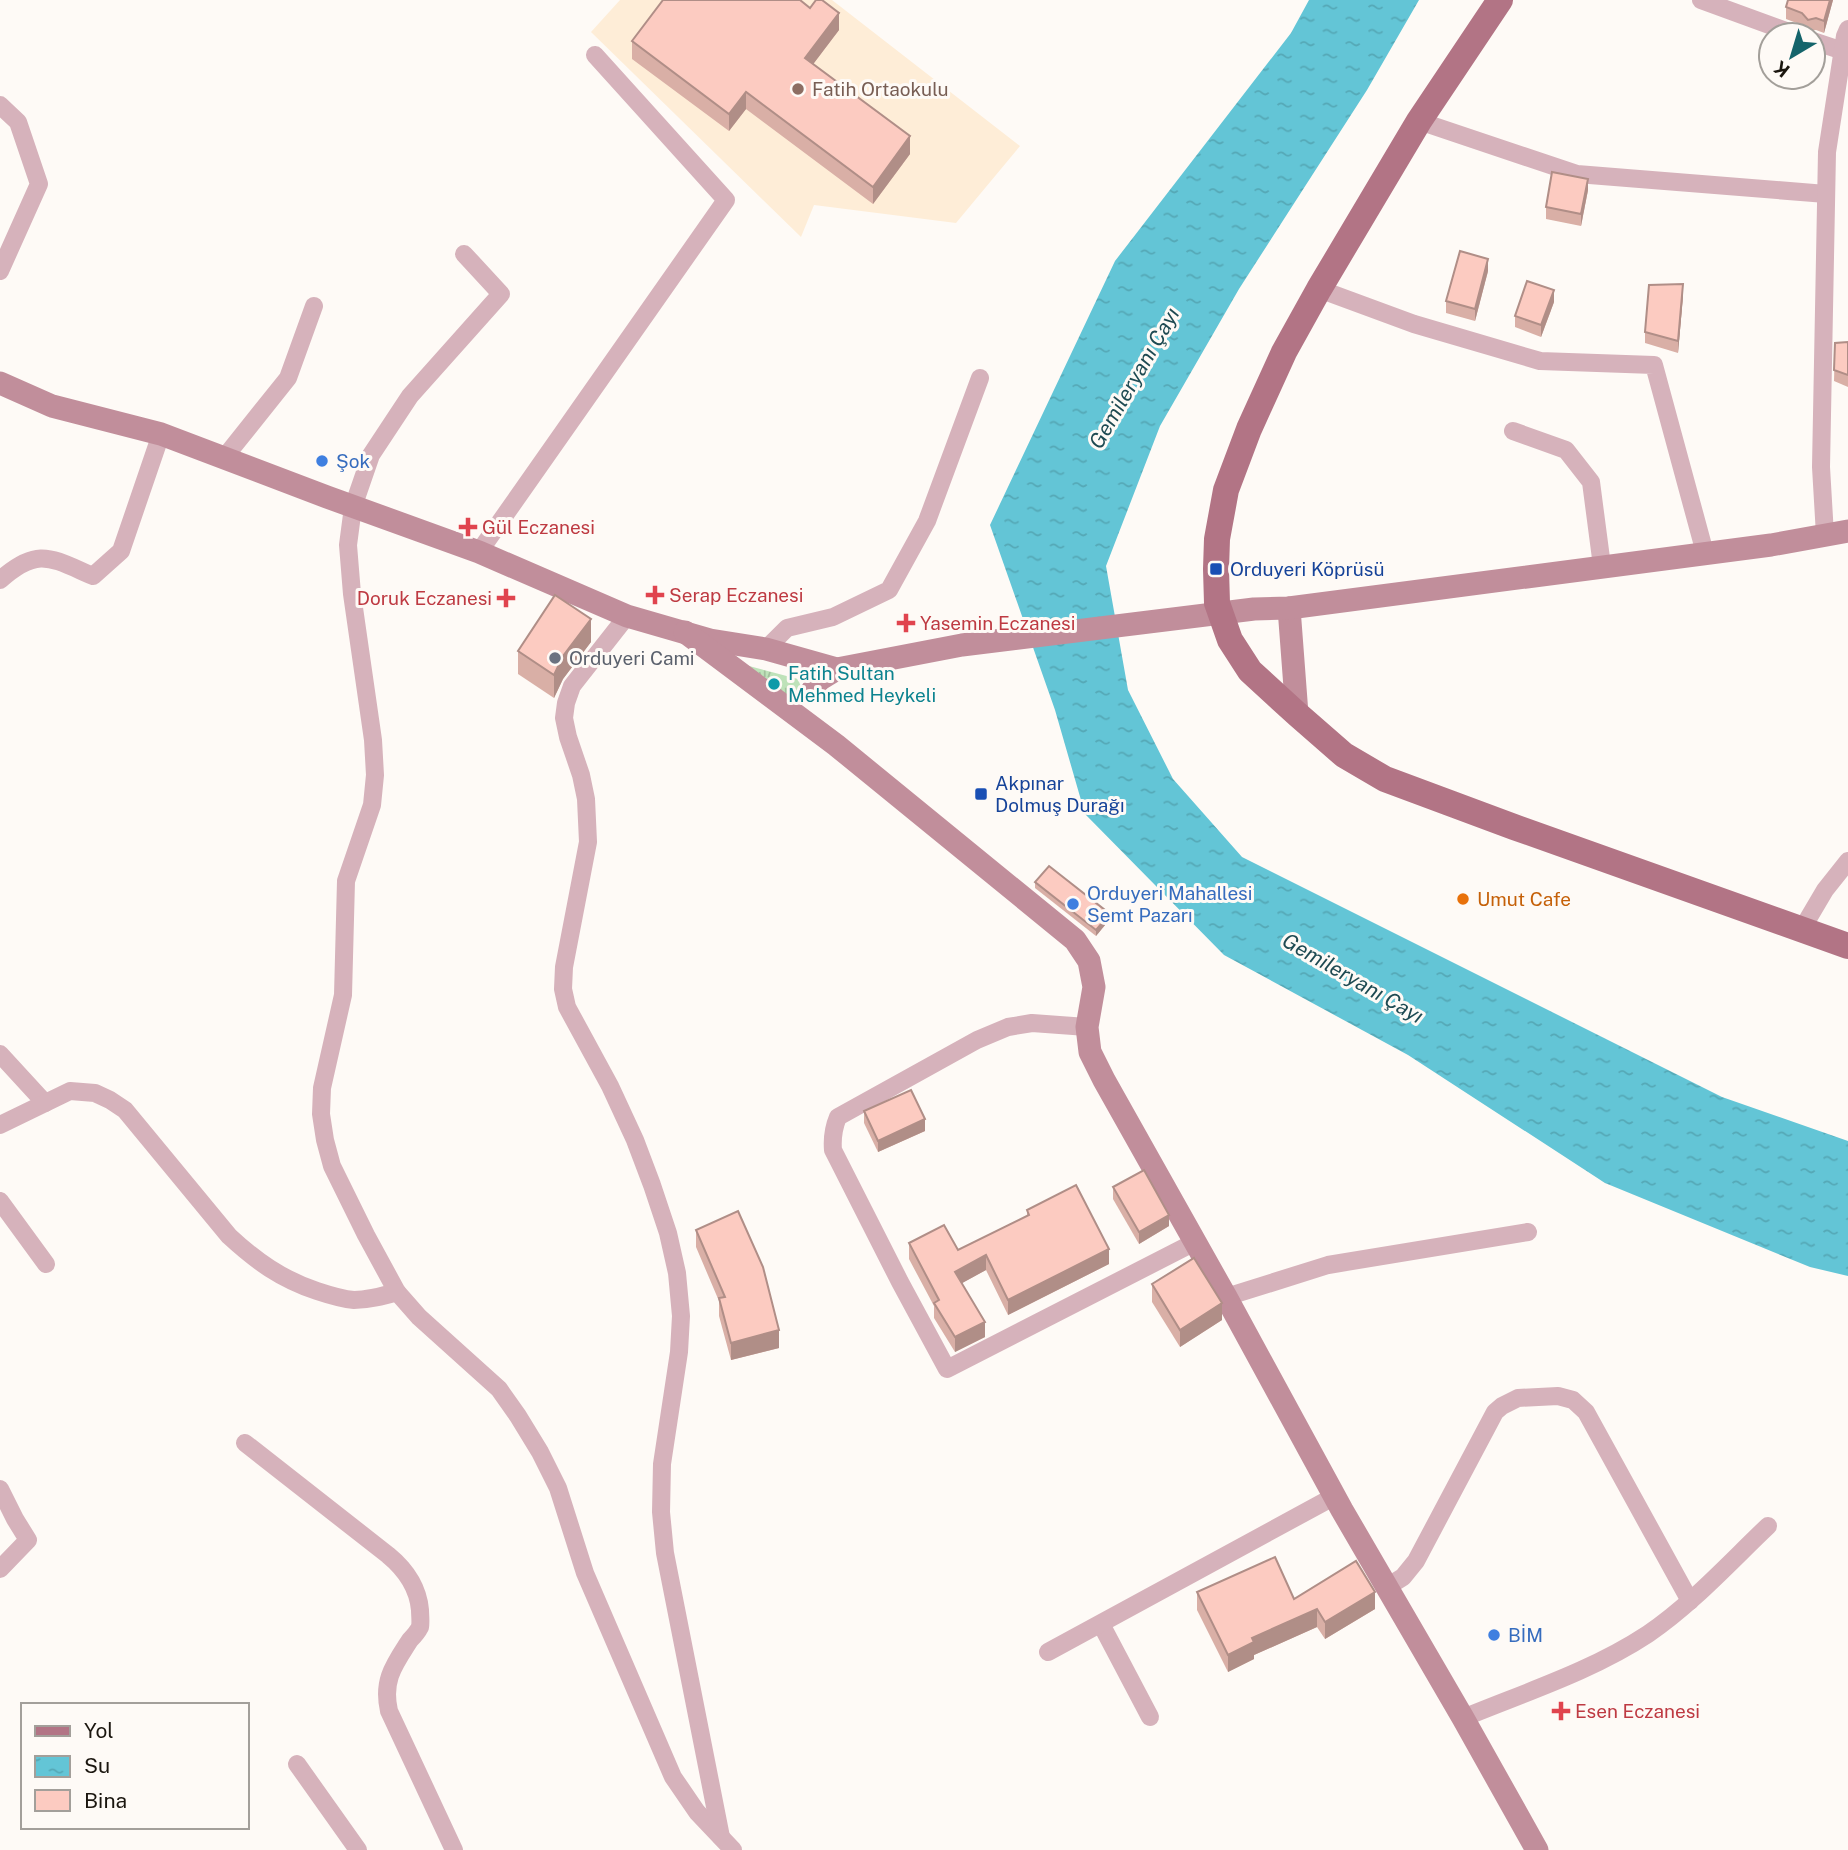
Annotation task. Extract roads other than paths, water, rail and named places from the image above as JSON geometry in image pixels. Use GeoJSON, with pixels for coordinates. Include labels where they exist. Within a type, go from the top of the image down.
{"type":"FeatureCollection","features":[{"type":"Feature","properties":{"kind":"main road"},"geometry":{"type":"LineString","coordinates":[[1500,0],[1419,121],[1319,289],[1284,352],[1249,429],[1226,490],[1217,539],[1217,603],[1230,640],[1250,671],[1297,714],[1344,755],[1385,779],[1848,946]]}},
{"type":"Feature","properties":{"kind":"street"},"geometry":{"type":"LineString","coordinates":[[1701,0],[1759,21]]}},
{"type":"Feature","properties":{"kind":"street"},"geometry":{"type":"LineString","coordinates":[[812,691],[819,680],[837,669],[962,645],[1254,609],[1289,608],[1771,545],[1842,532],[1821,467],[1827,152],[1848,29]]}},
{"type":"Feature","properties":{"kind":"street"},"geometry":{"type":"LineString","coordinates":[[1827,46],[1843,51]]}},
{"type":"Feature","properties":{"kind":"street"},"geometry":{"type":"LineString","coordinates":[[479,552],[726,200],[595,55]]}},
{"type":"Feature","properties":{"kind":"street"},"geometry":{"type":"LineString","coordinates":[[0,105],[18,121],[39,184],[0,271]]}},
{"type":"Feature","properties":{"kind":"street"},"geometry":{"type":"LineString","coordinates":[[1419,121],[1577,174],[1826,194]]}},
{"type":"Feature","properties":{"kind":"street"},"geometry":{"type":"LineString","coordinates":[[464,254],[500,294],[410,396],[371,455],[353,507],[348,545],[351,582],[373,740],[375,775],[372,805],[346,881],[343,996],[324,1076],[321,1115],[324,1140],[332,1166],[397,1292],[419,1317],[499,1389],[540,1452],[558,1488],[585,1573],[673,1777],[683,1795],[727,1846]]}},
{"type":"Feature","properties":{"kind":"street"},"geometry":{"type":"LineString","coordinates":[[1319,289],[1414,324],[1540,361],[1654,365],[1705,553]]}},
{"type":"Feature","properties":{"kind":"street"},"geometry":{"type":"LineString","coordinates":[[224,458],[288,378],[314,306]]}},
{"type":"Feature","properties":{"kind":"street"},"geometry":{"type":"LineString","coordinates":[[766,649],[787,628],[833,617],[889,590],[927,521],[980,379]]}},
{"type":"Feature","properties":{"kind":"street"},"geometry":{"type":"LineString","coordinates":[[0,383],[52,406],[161,434],[479,552],[628,616],[710,640],[766,649],[837,669]]}},
{"type":"Feature","properties":{"kind":"street"},"geometry":{"type":"LineString","coordinates":[[1513,431],[1566,450],[1591,482],[1602,566]]}},
{"type":"Feature","properties":{"kind":"street"},"geometry":{"type":"LineString","coordinates":[[0,580],[27,560],[41,558],[57,561],[93,576],[121,551],[161,434]]}},
{"type":"Feature","properties":{"kind":"street"},"geometry":{"type":"LineString","coordinates":[[1289,608],[1297,714]]}},
{"type":"Feature","properties":{"kind":"street"},"geometry":{"type":"LineString","coordinates":[[628,616],[572,686],[566,703],[568,737],[586,799],[588,842],[564,967],[563,989],[567,1007],[610,1086],[635,1140],[668,1233],[677,1273],[681,1316],[679,1352],[662,1464],[662,1526],[665,1553],[727,1846]]}},
{"type":"Feature","properties":{"kind":"street"},"geometry":{"type":"LineString","coordinates":[[685,632],[836,745],[1075,940],[1089,961],[1094,987],[1087,1027],[1090,1052],[1104,1080],[1335,1496],[1537,1850]]}},
{"type":"Feature","properties":{"kind":"street"},"geometry":{"type":"LineString","coordinates":[[792,656],[810,680],[811,707],[817,724],[836,745]]}},
{"type":"Feature","properties":{"kind":"street"},"geometry":{"type":"LineString","coordinates":[[1802,929],[1825,890],[1848,861]]}},
{"type":"Feature","properties":{"kind":"street"},"geometry":{"type":"LineString","coordinates":[[1087,1027],[1032,1023],[1008,1027],[977,1040],[838,1117],[832,1140],[834,1150],[900,1282],[947,1369],[1195,1242]]}},
{"type":"Feature","properties":{"kind":"street"},"geometry":{"type":"LineString","coordinates":[[0,1054],[45,1103]]}},
{"type":"Feature","properties":{"kind":"street"},"geometry":{"type":"LineString","coordinates":[[0,1125],[70,1091],[103,1096],[125,1110],[229,1236],[248,1253],[293,1283],[354,1300],[397,1292]]}},
{"type":"Feature","properties":{"kind":"street"},"geometry":{"type":"LineString","coordinates":[[0,1201],[46,1264]]}},
{"type":"Feature","properties":{"kind":"street"},"geometry":{"type":"LineString","coordinates":[[1226,1297],[1328,1265],[1528,1232]]}},
{"type":"Feature","properties":{"kind":"street"},"geometry":{"type":"LineString","coordinates":[[1387,1587],[1402,1577],[1416,1561],[1495,1412],[1518,1398],[1558,1396],[1573,1400],[1586,1412],[1690,1601]]}},
{"type":"Feature","properties":{"kind":"street"},"geometry":{"type":"LineString","coordinates":[[245,1443],[388,1555],[409,1577],[419,1603],[420,1626],[392,1669],[387,1682],[387,1701],[389,1711],[454,1850]]}},
{"type":"Feature","properties":{"kind":"street"},"geometry":{"type":"LineString","coordinates":[[0,1489],[28,1540],[0,1569]]}},
{"type":"Feature","properties":{"kind":"street"},"geometry":{"type":"LineString","coordinates":[[1048,1652],[1335,1496]]}},
{"type":"Feature","properties":{"kind":"street"},"geometry":{"type":"LineString","coordinates":[[1464,1718],[1589,1667],[1621,1651],[1651,1632],[1690,1601],[1768,1526]]}},
{"type":"Feature","properties":{"kind":"street"},"geometry":{"type":"LineString","coordinates":[[1101,1623],[1150,1717]]}},
{"type":"Feature","properties":{"kind":"street"},"geometry":{"type":"LineString","coordinates":[[297,1764],[358,1850]]}},
{"type":"Feature","properties":{"kind":"water","name":"Gemileryanı Çayı"},"geometry":{"type":"Polygon","coordinates":[[[1309,0],[1419,0],[1367,90],[1239,289],[1160,426],[1106,566],[1128,690],[1173,779],[1242,857],[1722,1097],[1848,1141],[1848,1276],[1810,1267],[1605,1183],[1408,1055],[1224,955],[1085,814],[1055,710],[990,525],[1115,261],[1291,33],[1309,0]]]}},
{"type":"Feature","properties":{"kind":"place","name":"Fatih Ortaokulu"},"geometry":{"type":"Point","coordinates":[798,89]}},
{"type":"Feature","properties":{"kind":"place","name":"Şok"},"geometry":{"type":"Point","coordinates":[322,461]}},
{"type":"Feature","properties":{"kind":"place","name":"Gül Eczanesi"},"geometry":{"type":"Point","coordinates":[468,527]}},
{"type":"Feature","properties":{"kind":"place","name":"Orduyeri Köprüsü"},"geometry":{"type":"Point","coordinates":[1216,569]}},
{"type":"Feature","properties":{"kind":"place","name":"Serap Eczanesi"},"geometry":{"type":"Point","coordinates":[655,595]}},
{"type":"Feature","properties":{"kind":"place","name":"Doruk Eczanesi"},"geometry":{"type":"Point","coordinates":[506,598]}},
{"type":"Feature","properties":{"kind":"place","name":"Yasemin Eczanesi"},"geometry":{"type":"Point","coordinates":[906,623]}},
{"type":"Feature","properties":{"kind":"place","name":"Orduyeri Cami"},"geometry":{"type":"Point","coordinates":[555,658]}},
{"type":"Feature","properties":{"kind":"place","name":"Fatih Sultan Mehmed Heykeli"},"geometry":{"type":"Point","coordinates":[774,684]}},
{"type":"Feature","properties":{"kind":"place","name":"Akpınar Dolmuş Durağı"},"geometry":{"type":"Point","coordinates":[981,794]}},
{"type":"Feature","properties":{"kind":"place","name":"Umut Cafe"},"geometry":{"type":"Point","coordinates":[1463,899]}},
{"type":"Feature","properties":{"kind":"place","name":"Orduyeri Mahallesi Semt Pazarı"},"geometry":{"type":"Point","coordinates":[1073,904]}},
{"type":"Feature","properties":{"kind":"place","name":"BİM"},"geometry":{"type":"Point","coordinates":[1494,1635]}},
{"type":"Feature","properties":{"kind":"place","name":"Esen Eczanesi"},"geometry":{"type":"Point","coordinates":[1561,1711]}}]}
